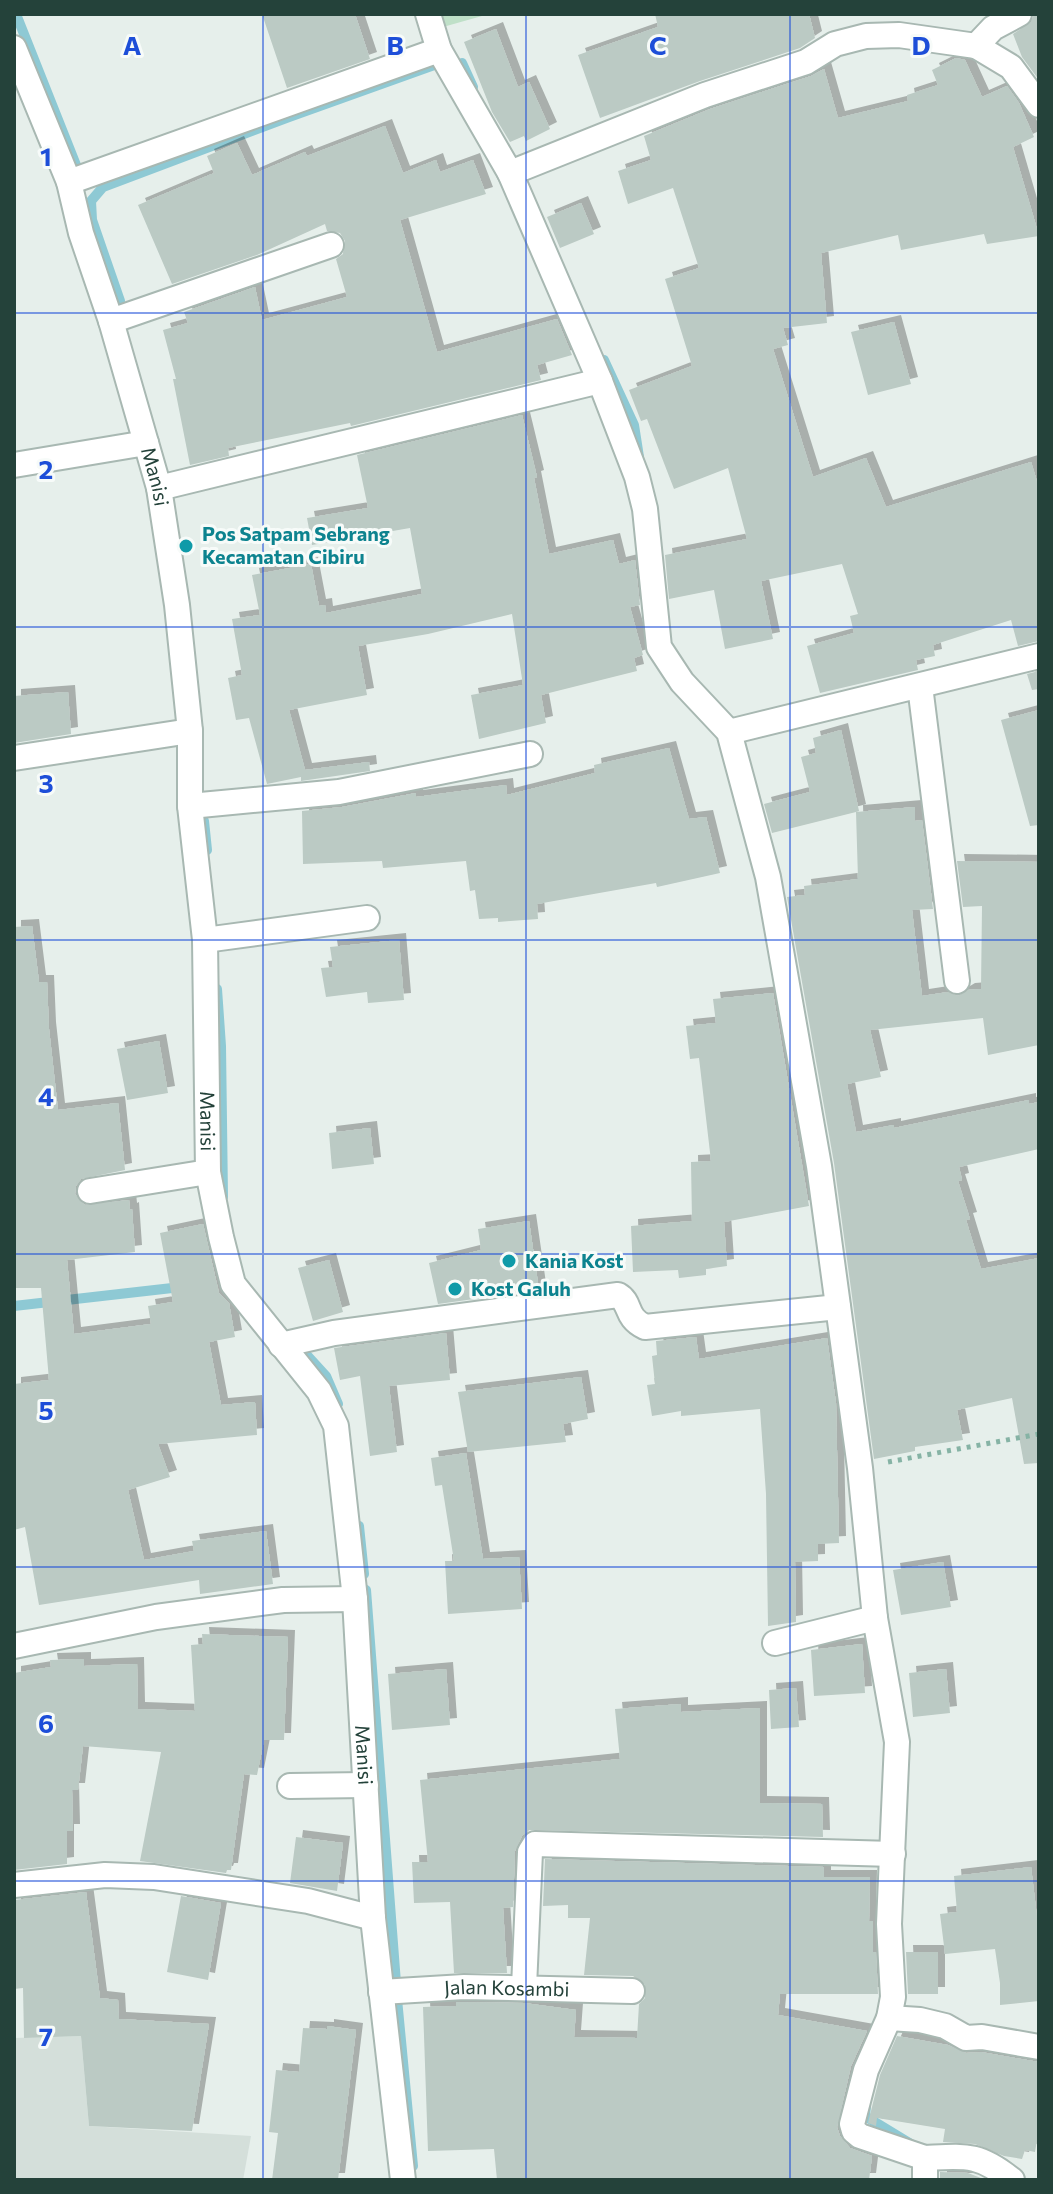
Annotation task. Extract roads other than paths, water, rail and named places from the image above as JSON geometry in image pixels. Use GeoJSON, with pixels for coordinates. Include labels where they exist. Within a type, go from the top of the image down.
{"type":"FeatureCollection","features":[{"type":"Feature","properties":{"kind":"street"},"geometry":{"type":"LineString","coordinates":[[428,14],[439,50],[510,173],[600,381],[637,477],[645,509],[659,647],[682,682],[729,732],[768,877],[819,1166],[860,1468],[875,1618],[897,1742],[889,1924],[893,1997],[889,2018],[866,2070],[852,2124],[860,2136],[925,2169],[961,2156],[980,2159],[1012,2180]]}},
{"type":"Feature","properties":{"kind":"street"},"geometry":{"type":"LineString","coordinates":[[976,46],[993,28],[1019,14]]}},
{"type":"Feature","properties":{"kind":"street"},"geometry":{"type":"LineString","coordinates":[[510,173],[705,95],[806,62],[835,44],[866,36],[899,35],[976,46],[1011,67],[1039,105]]}},
{"type":"Feature","properties":{"kind":"street","name":"Manisi"},"geometry":{"type":"LineString","coordinates":[[14,48],[69,182],[81,233],[111,321],[159,488],[177,605],[190,731],[190,806],[205,940],[208,1172],[233,1284],[319,1391],[336,1426],[355,1599],[373,1918],[403,2180]]}},
{"type":"Feature","properties":{"kind":"street"},"geometry":{"type":"LineString","coordinates":[[69,182],[439,50]]}},
{"type":"Feature","properties":{"kind":"street"},"geometry":{"type":"LineString","coordinates":[[111,321],[331,245]]}},
{"type":"Feature","properties":{"kind":"street"},"geometry":{"type":"LineString","coordinates":[[159,488],[600,381]]}},
{"type":"Feature","properties":{"kind":"street"},"geometry":{"type":"LineString","coordinates":[[14,465],[146,443]]}},
{"type":"Feature","properties":{"kind":"street"},"geometry":{"type":"LineString","coordinates":[[729,732],[1039,656]]}},
{"type":"Feature","properties":{"kind":"street"},"geometry":{"type":"LineString","coordinates":[[920,686],[957,981]]}},
{"type":"Feature","properties":{"kind":"street"},"geometry":{"type":"LineString","coordinates":[[14,758],[190,731]]}},
{"type":"Feature","properties":{"kind":"street"},"geometry":{"type":"LineString","coordinates":[[190,806],[339,792],[530,754]]}},
{"type":"Feature","properties":{"kind":"street"},"geometry":{"type":"LineString","coordinates":[[205,940],[367,918]]}},
{"type":"Feature","properties":{"kind":"street"},"geometry":{"type":"LineString","coordinates":[[90,1191],[208,1172]]}},
{"type":"Feature","properties":{"kind":"street"},"geometry":{"type":"LineString","coordinates":[[281,1345],[334,1333],[618,1295],[625,1300],[631,1318],[645,1327],[838,1307]]}},
{"type":"Feature","properties":{"kind":"street"},"geometry":{"type":"LineString","coordinates":[[14,1646],[156,1617],[283,1600],[355,1599]]}},
{"type":"Feature","properties":{"kind":"street"},"geometry":{"type":"LineString","coordinates":[[775,1643],[875,1618]]}},
{"type":"Feature","properties":{"kind":"street"},"geometry":{"type":"LineString","coordinates":[[290,1786],[366,1785]]}},
{"type":"Feature","properties":{"kind":"street"},"geometry":{"type":"LineString","coordinates":[[524,1987],[530,1852],[535,1844],[893,1854]]}},
{"type":"Feature","properties":{"kind":"street"},"geometry":{"type":"LineString","coordinates":[[14,1885],[105,1875],[154,1877],[308,1901],[373,1918]]}},
{"type":"Feature","properties":{"kind":"street","name":"Jalan Kosambi"},"geometry":{"type":"LineString","coordinates":[[381,1992],[524,1987],[632,1991]]}},
{"type":"Feature","properties":{"kind":"street"},"geometry":{"type":"LineString","coordinates":[[889,2018],[920,2020],[945,2026],[966,2038],[982,2037],[1039,2047]]}},
{"type":"Feature","properties":{"kind":"waterway"},"geometry":{"type":"LineString","coordinates":[[16,14],[76,165]]}},
{"type":"Feature","properties":{"kind":"waterway"},"geometry":{"type":"LineString","coordinates":[[462,63],[473,87]]}},
{"type":"Feature","properties":{"kind":"waterway"},"geometry":{"type":"LineString","coordinates":[[120,301],[92,220],[91,201],[103,187],[437,64]]}},
{"type":"Feature","properties":{"kind":"waterway"},"geometry":{"type":"LineString","coordinates":[[604,360],[634,425],[639,457]]}},
{"type":"Feature","properties":{"kind":"waterway"},"geometry":{"type":"LineString","coordinates":[[204,821],[207,850]]}},
{"type":"Feature","properties":{"kind":"waterway"},"geometry":{"type":"LineString","coordinates":[[217,989],[223,1197]]}},
{"type":"Feature","properties":{"kind":"waterway"},"geometry":{"type":"LineString","coordinates":[[14,1306],[181,1287]]}},
{"type":"Feature","properties":{"kind":"waterway"},"geometry":{"type":"LineString","coordinates":[[305,1353],[326,1376],[338,1404]]}},
{"type":"Feature","properties":{"kind":"waterway"},"geometry":{"type":"LineString","coordinates":[[359,1526],[364,1574]]}},
{"type":"Feature","properties":{"kind":"waterway"},"geometry":{"type":"LineString","coordinates":[[366,1590],[396,1983]]}},
{"type":"Feature","properties":{"kind":"waterway"},"geometry":{"type":"LineString","coordinates":[[397,1999],[413,2166]]}},
{"type":"Feature","properties":{"kind":"waterway"},"geometry":{"type":"LineString","coordinates":[[866,2106],[865,2116],[911,2144]]}},
{"type":"Feature","properties":{"kind":"place","name":"Pos Satpam Sebrang Kecamatan Cibiru"},"geometry":{"type":"Point","coordinates":[186,546]}},
{"type":"Feature","properties":{"kind":"place","name":"Kania Kost"},"geometry":{"type":"Point","coordinates":[509,1261]}},
{"type":"Feature","properties":{"kind":"place","name":"Kost Galuh"},"geometry":{"type":"Point","coordinates":[455,1289]}}]}
